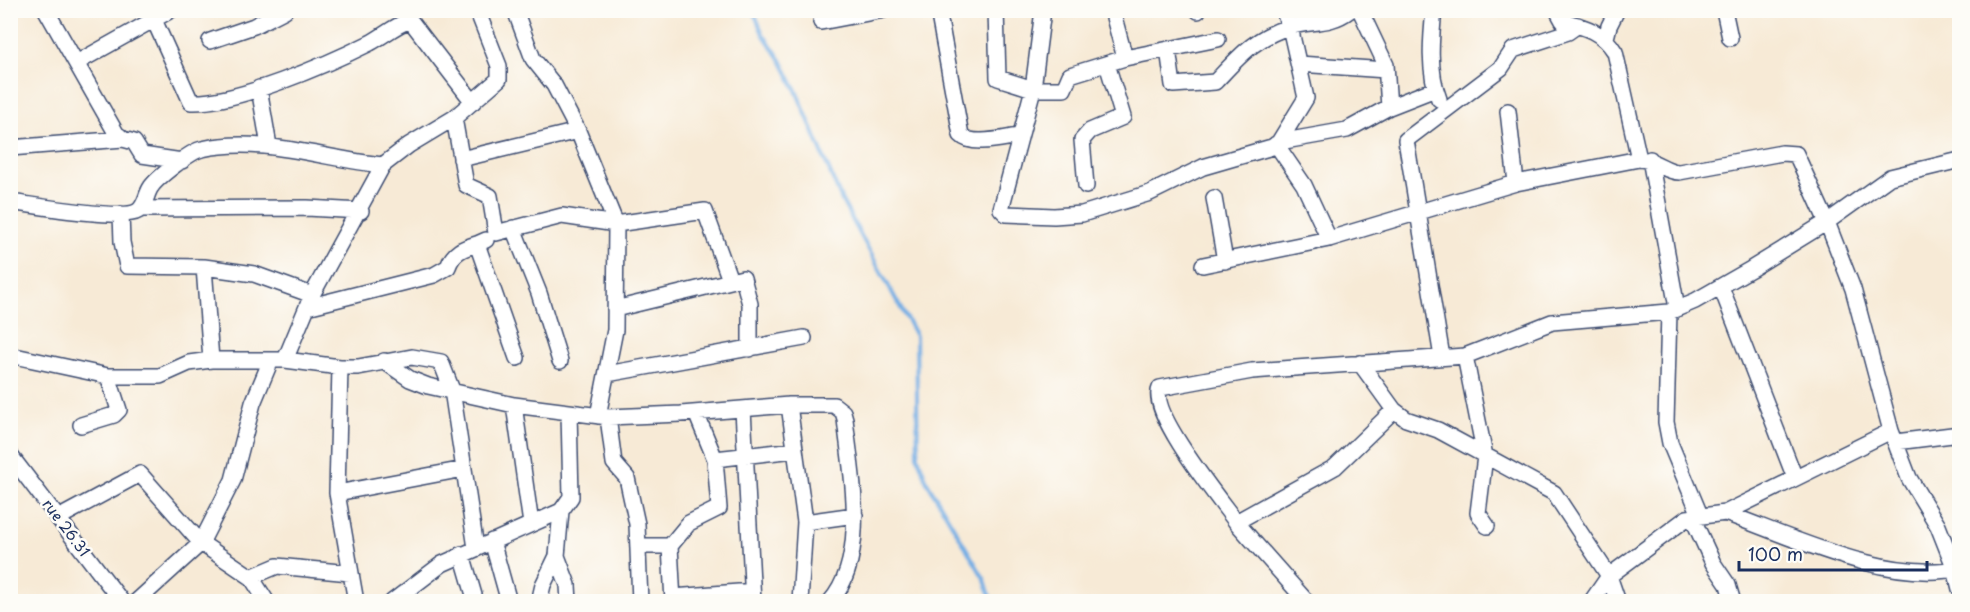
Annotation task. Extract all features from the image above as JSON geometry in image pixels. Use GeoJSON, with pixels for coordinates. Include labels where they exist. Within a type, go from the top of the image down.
{"type":"FeatureCollection","features":[{"type":"Feature","properties":{"kind":"street"},"geometry":{"type":"LineString","coordinates":[[46,10],[78,62],[116,133],[123,139]]}},
{"type":"Feature","properties":{"kind":"street"},"geometry":{"type":"LineString","coordinates":[[78,62],[155,22],[171,10]]}},
{"type":"Feature","properties":{"kind":"street"},"geometry":{"type":"LineString","coordinates":[[210,41],[254,26],[285,10]]}},
{"type":"Feature","properties":{"kind":"street"},"geometry":{"type":"LineString","coordinates":[[136,602],[201,543],[233,480],[247,422],[278,360],[361,211],[383,165],[409,145],[454,118],[499,79],[499,66],[477,10]]}},
{"type":"Feature","properties":{"kind":"street"},"geometry":{"type":"LineString","coordinates":[[515,10],[533,59],[554,85],[578,131],[616,224],[615,330],[607,374],[603,416],[614,463],[627,478],[637,524],[640,602]]}},
{"type":"Feature","properties":{"kind":"street"},"geometry":{"type":"LineString","coordinates":[[820,22],[884,10]]}},
{"type":"Feature","properties":{"kind":"street"},"geometry":{"type":"LineString","coordinates":[[938,10],[961,135],[963,138],[979,140],[1020,136]]}},
{"type":"Feature","properties":{"kind":"street"},"geometry":{"type":"LineString","coordinates":[[996,10],[998,78],[1033,89],[1064,89],[1070,75],[1125,58],[1218,39]]}},
{"type":"Feature","properties":{"kind":"street"},"geometry":{"type":"LineString","coordinates":[[1042,10],[1033,89],[1001,209],[1006,214],[1054,216],[1082,214],[1150,193],[1203,168],[1277,143],[1347,130],[1389,108],[1435,89]]}},
{"type":"Feature","properties":{"kind":"street"},"geometry":{"type":"LineString","coordinates":[[1112,10],[1125,58]]}},
{"type":"Feature","properties":{"kind":"street"},"geometry":{"type":"LineString","coordinates":[[1277,143],[1306,98],[1290,27],[1283,10]]}},
{"type":"Feature","properties":{"kind":"street"},"geometry":{"type":"LineString","coordinates":[[1168,49],[1173,85],[1215,82],[1256,40],[1290,27],[1337,20],[1350,10]]}},
{"type":"Feature","properties":{"kind":"street"},"geometry":{"type":"LineString","coordinates":[[1360,10],[1386,70],[1389,108]]}},
{"type":"Feature","properties":{"kind":"street"},"geometry":{"type":"LineString","coordinates":[[1434,10],[1430,46],[1435,89],[1444,110]]}},
{"type":"Feature","properties":{"kind":"street"},"geometry":{"type":"LineString","coordinates":[[1557,10],[1563,21],[1606,38],[1616,55],[1644,159],[1673,310],[1666,422],[1670,443],[1713,563],[1728,585],[1733,602]]}},
{"type":"Feature","properties":{"kind":"street"},"geometry":{"type":"LineString","coordinates":[[1606,38],[1617,10]]}},
{"type":"Feature","properties":{"kind":"street"},"geometry":{"type":"LineString","coordinates":[[1724,10],[1730,38]]}},
{"type":"Feature","properties":{"kind":"street"},"geometry":{"type":"LineString","coordinates":[[155,22],[190,102],[260,88],[336,60],[410,20],[473,102]]}},
{"type":"Feature","properties":{"kind":"street"},"geometry":{"type":"LineString","coordinates":[[1442,357],[1406,140],[1501,68],[1514,50],[1568,32],[1578,25]]}},
{"type":"Feature","properties":{"kind":"street"},"geometry":{"type":"LineString","coordinates":[[1086,186],[1082,140],[1090,131],[1123,117],[1107,64]]}},
{"type":"Feature","properties":{"kind":"street"},"geometry":{"type":"LineString","coordinates":[[1299,64],[1386,70]]}},
{"type":"Feature","properties":{"kind":"street"},"geometry":{"type":"LineString","coordinates":[[260,88],[269,146]]}},
{"type":"Feature","properties":{"kind":"street"},"geometry":{"type":"LineString","coordinates":[[1508,111],[1516,183]]}},
{"type":"Feature","properties":{"kind":"street"},"geometry":{"type":"LineString","coordinates":[[454,118],[467,186],[490,196],[496,233]]}},
{"type":"Feature","properties":{"kind":"street"},"geometry":{"type":"LineString","coordinates":[[461,159],[578,131]]}},
{"type":"Feature","properties":{"kind":"street"},"geometry":{"type":"LineString","coordinates":[[10,148],[123,139],[134,142],[142,155],[182,161]]}},
{"type":"Feature","properties":{"kind":"street"},"geometry":{"type":"LineString","coordinates":[[1277,143],[1304,185],[1329,239]]}},
{"type":"Feature","properties":{"kind":"street"},"geometry":{"type":"LineString","coordinates":[[140,209],[152,186],[200,149],[226,146],[269,146],[328,158],[383,165]]}},
{"type":"Feature","properties":{"kind":"street"},"geometry":{"type":"LineString","coordinates":[[1203,265],[1329,239],[1516,183],[1644,159],[1672,172],[1679,172],[1792,152],[1797,156],[1827,222],[1853,289],[1894,437],[1912,485],[1935,521],[1957,569],[1959,589]]}},
{"type":"Feature","properties":{"kind":"street"},"geometry":{"type":"LineString","coordinates":[[1307,602],[1236,522],[1173,433],[1158,397],[1160,388],[1252,371],[1465,356],[1552,322],[1673,310],[1721,287],[1827,222],[1890,177],[1959,160]]}},
{"type":"Feature","properties":{"kind":"street"},"geometry":{"type":"LineString","coordinates":[[1214,198],[1225,261]]}},
{"type":"Feature","properties":{"kind":"street"},"geometry":{"type":"LineString","coordinates":[[10,202],[121,214],[133,213],[140,209],[307,208],[361,211]]}},
{"type":"Feature","properties":{"kind":"street"},"geometry":{"type":"LineString","coordinates":[[121,214],[123,252],[127,266],[204,267],[265,276],[310,301],[434,275],[448,267],[450,259],[462,249],[477,244],[496,233],[562,216],[616,224],[705,211],[730,280]]}},
{"type":"Feature","properties":{"kind":"street"},"geometry":{"type":"LineString","coordinates":[[513,228],[538,293],[560,361]]}},
{"type":"Feature","properties":{"kind":"street"},"geometry":{"type":"LineString","coordinates":[[477,244],[517,358]]}},
{"type":"Feature","properties":{"kind":"street"},"geometry":{"type":"LineString","coordinates":[[204,267],[211,360]]}},
{"type":"Feature","properties":{"kind":"street"},"geometry":{"type":"LineString","coordinates":[[615,309],[744,278],[750,304],[750,348]]}},
{"type":"Feature","properties":{"kind":"street"},"geometry":{"type":"LineString","coordinates":[[1721,287],[1795,478]]}},
{"type":"Feature","properties":{"kind":"street"},"geometry":{"type":"LineString","coordinates":[[607,374],[804,338]]}},
{"type":"Feature","properties":{"kind":"street"},"geometry":{"type":"LineString","coordinates":[[10,355],[108,376],[160,376],[189,363],[211,360],[278,360],[340,367],[358,367],[420,357],[441,362],[452,390],[464,469],[469,551],[476,602]]}},
{"type":"Feature","properties":{"kind":"street"},"geometry":{"type":"LineString","coordinates":[[1465,356],[1485,456],[1478,513],[1487,526]]}},
{"type":"Feature","properties":{"kind":"street"},"geometry":{"type":"LineString","coordinates":[[384,361],[416,382],[514,405],[603,416],[696,413],[789,405],[834,405],[843,412],[855,514],[850,555],[843,586],[830,602]]}},
{"type":"Feature","properties":{"kind":"street"},"geometry":{"type":"LineString","coordinates":[[1360,363],[1394,410],[1408,420],[1438,430],[1554,493],[1609,576],[1618,602]]}},
{"type":"Feature","properties":{"kind":"street"},"geometry":{"type":"LineString","coordinates":[[340,367],[337,493],[356,602]]}},
{"type":"Feature","properties":{"kind":"street"},"geometry":{"type":"LineString","coordinates":[[81,425],[114,415],[119,410],[108,376]]}},
{"type":"Feature","properties":{"kind":"street"},"geometry":{"type":"LineString","coordinates":[[514,405],[531,524]]}},
{"type":"Feature","properties":{"kind":"street"},"geometry":{"type":"LineString","coordinates":[[789,405],[805,522],[800,602]]}},
{"type":"Feature","properties":{"kind":"street"},"geometry":{"type":"LineString","coordinates":[[696,413],[715,459],[719,508],[689,523],[670,546],[673,599],[752,596],[743,409]]}},
{"type":"Feature","properties":{"kind":"street"},"geometry":{"type":"LineString","coordinates":[[1236,522],[1340,464],[1394,410]]}},
{"type":"Feature","properties":{"kind":"street"},"geometry":{"type":"LineString","coordinates":[[539,602],[543,585],[557,556],[561,511],[570,497],[569,412]]}},
{"type":"Feature","properties":{"kind":"street"},"geometry":{"type":"LineString","coordinates":[[1590,602],[1609,576],[1696,516],[1725,513],[1795,478],[1894,437],[1959,434]]}},
{"type":"Feature","properties":{"kind":"street"},"geometry":{"type":"LineString","coordinates":[[715,459],[795,450]]}},
{"type":"Feature","properties":{"kind":"street","name":"rue 26.31"},"geometry":{"type":"LineString","coordinates":[[10,455],[60,517],[122,602]]}},
{"type":"Feature","properties":{"kind":"street"},"geometry":{"type":"LineString","coordinates":[[337,493],[464,469]]}},
{"type":"Feature","properties":{"kind":"street"},"geometry":{"type":"LineString","coordinates":[[60,517],[140,474],[201,543],[251,577],[267,602]]}},
{"type":"Feature","properties":{"kind":"street"},"geometry":{"type":"LineString","coordinates":[[400,599],[442,564],[561,511]]}},
{"type":"Feature","properties":{"kind":"street"},"geometry":{"type":"LineString","coordinates":[[1725,513],[1870,564],[1913,571],[1957,569]]}},
{"type":"Feature","properties":{"kind":"street"},"geometry":{"type":"LineString","coordinates":[[805,522],[855,514]]}},
{"type":"Feature","properties":{"kind":"street"},"geometry":{"type":"LineString","coordinates":[[492,541],[509,602]]}},
{"type":"Feature","properties":{"kind":"street"},"geometry":{"type":"LineString","coordinates":[[639,546],[670,546]]}},
{"type":"Feature","properties":{"kind":"street"},"geometry":{"type":"LineString","coordinates":[[557,556],[568,585],[569,602]]}},
{"type":"Feature","properties":{"kind":"street"},"geometry":{"type":"LineString","coordinates":[[251,577],[277,566],[350,573]]}},
{"type":"Feature","properties":{"kind":"waterway"},"geometry":{"type":"LineString","coordinates":[[753,10],[763,34],[781,60],[795,88],[842,201],[916,336],[918,457],[927,482],[985,580],[992,602]]}}]}
